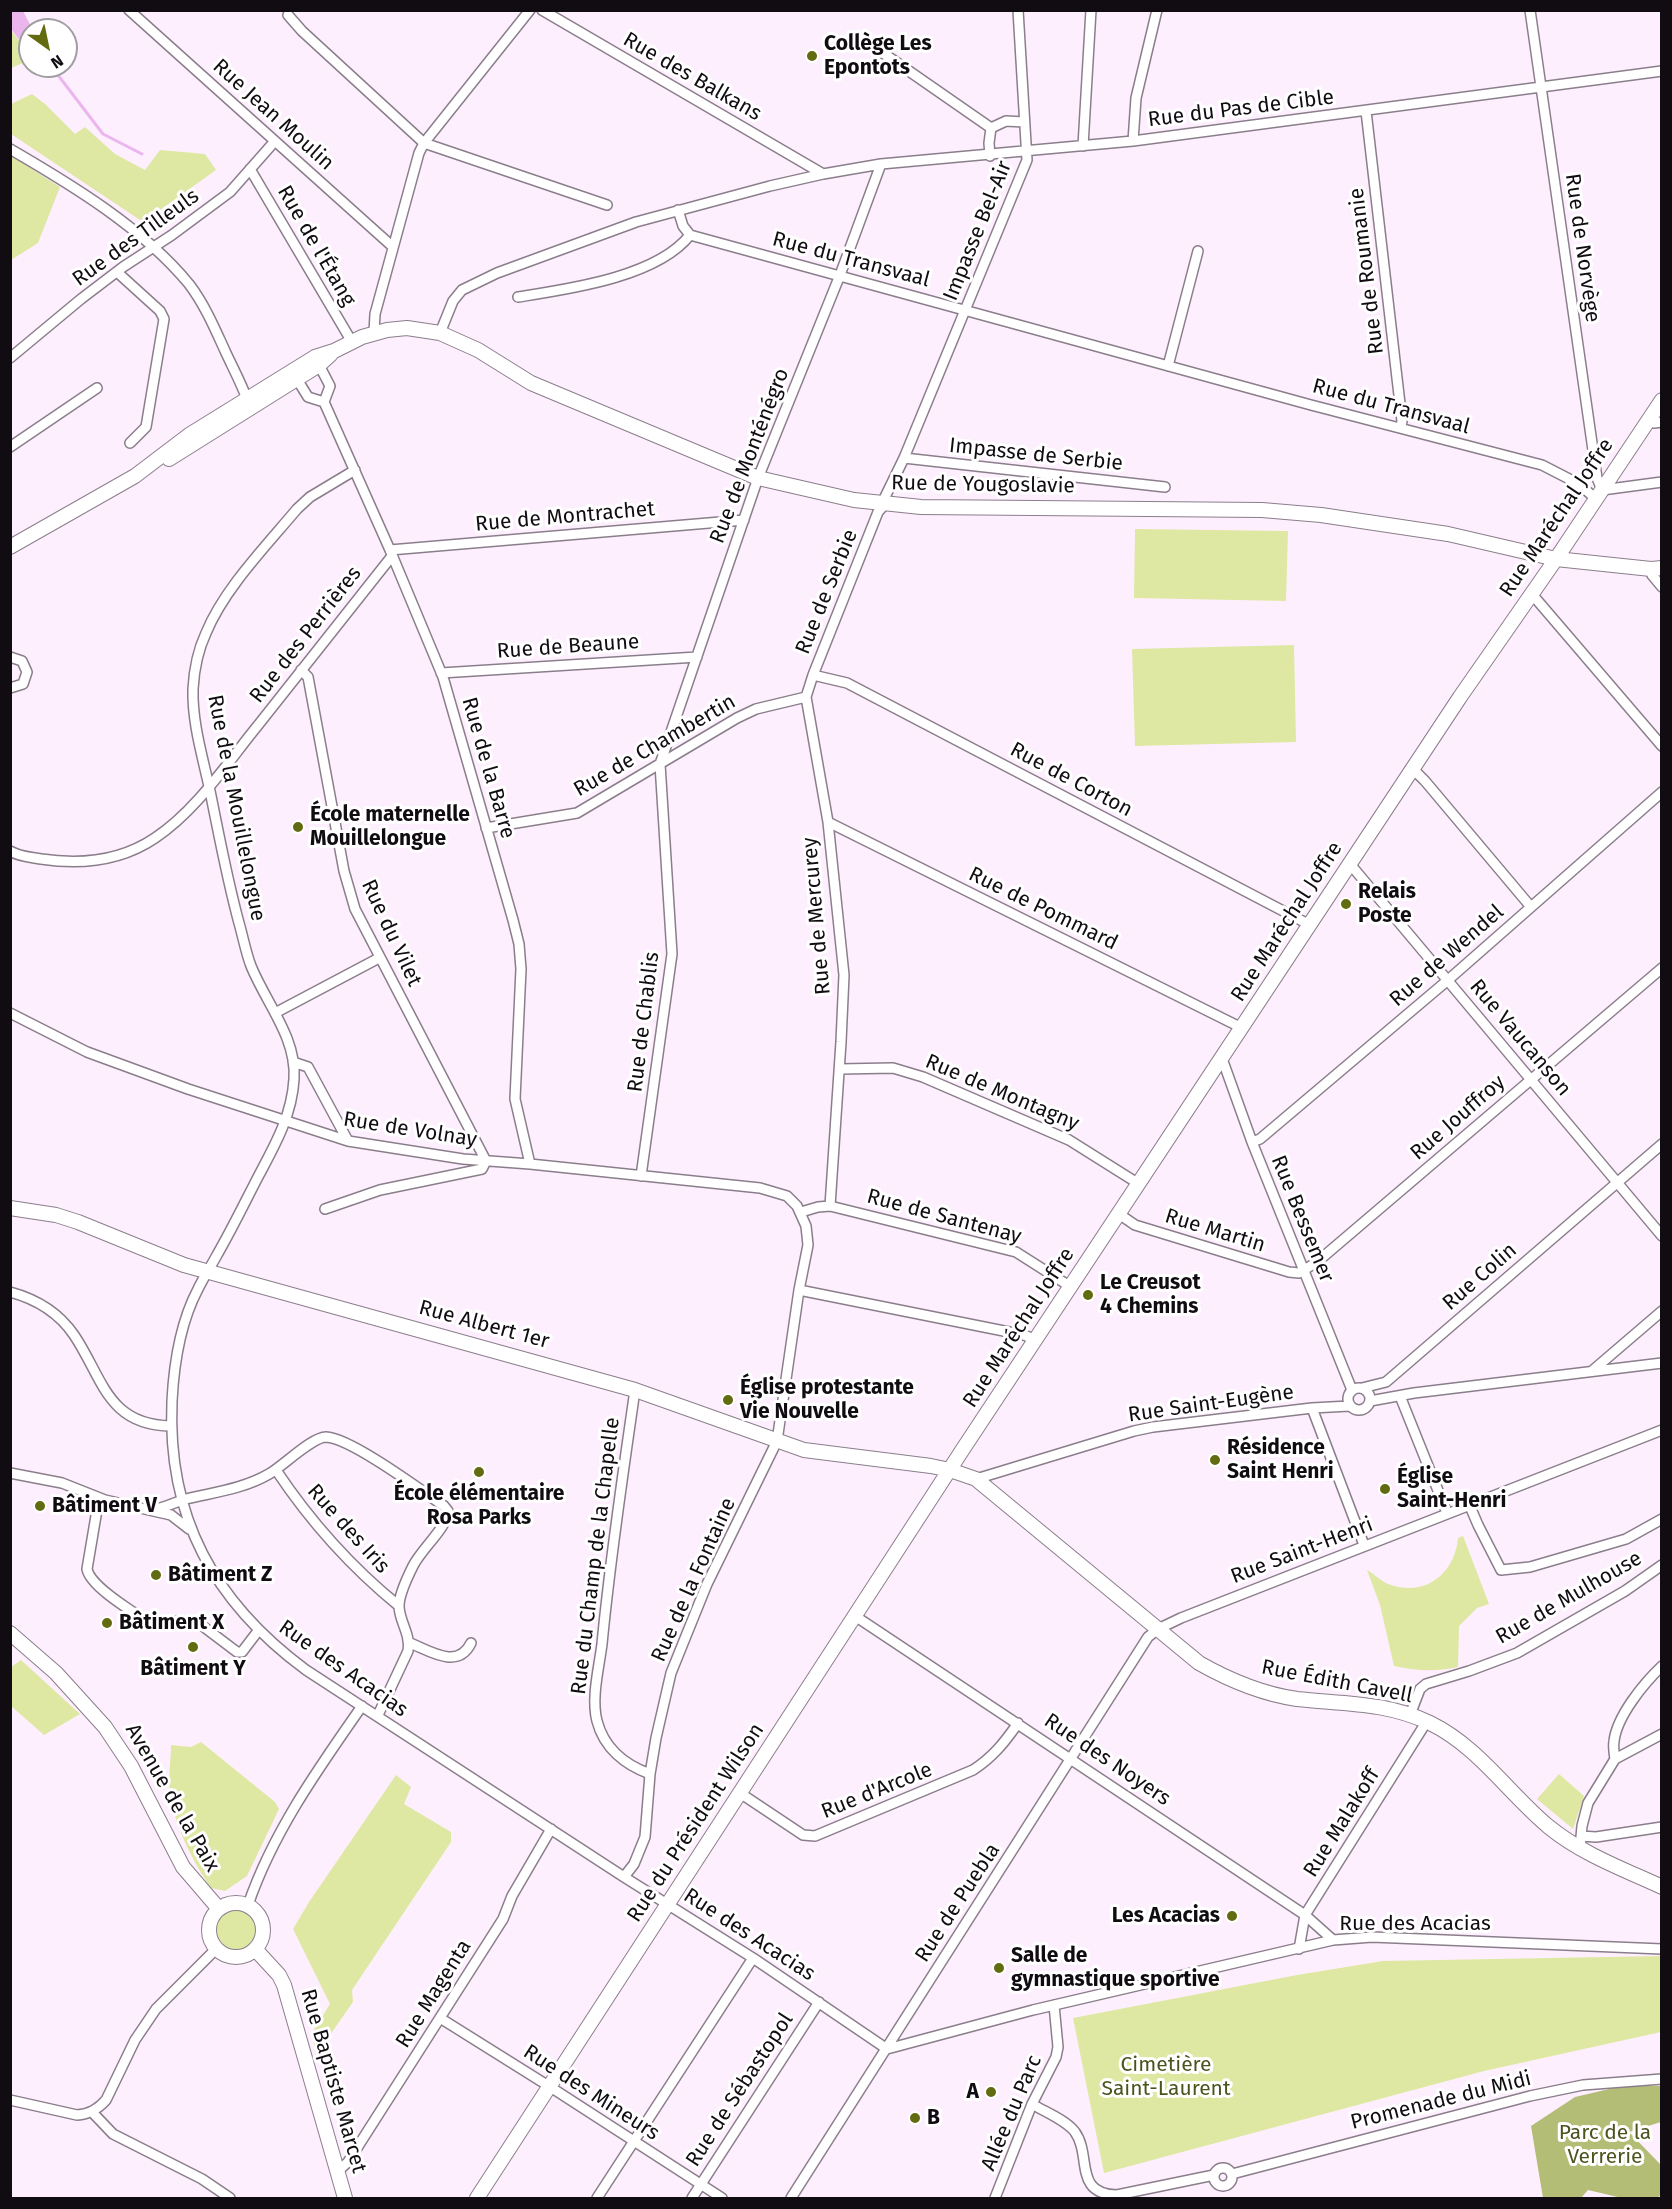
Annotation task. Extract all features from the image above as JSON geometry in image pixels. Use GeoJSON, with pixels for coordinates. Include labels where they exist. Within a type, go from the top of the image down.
{"type":"FeatureCollection","features":[{"type":"Feature","properties":{"kind":"main road","name":"Rue de Yougoslavie"},"geometry":{"type":"LineString","coordinates":[[294,375],[352,342],[374,333],[407,328],[440,333],[478,350],[531,383],[758,478],[829,496],[921,507],[1262,510],[1310,514],[1448,534],[1556,559],[1656,568]]}},
{"type":"Feature","properties":{"kind":"main road"},"geometry":{"type":"LineString","coordinates":[[135,476],[162,453],[247,399],[294,375]]}},
{"type":"Feature","properties":{"kind":"main road"},"geometry":{"type":"LineString","coordinates":[[10,547],[135,476],[162,464],[238,416],[294,375]]}},
{"type":"Feature","properties":{"kind":"main road","name":"Rue Maréchal Joffre"},"geometry":{"type":"LineString","coordinates":[[950,1470],[1531,593],[1599,495],[1655,421],[1662,400]]}},
{"type":"Feature","properties":{"kind":"main road","name":"Rue Albert 1er"},"geometry":{"type":"LineString","coordinates":[[10,1208],[78,1221],[153,1254],[208,1272],[635,1389],[814,1453],[950,1470]]}},
{"type":"Feature","properties":{"kind":"main road","name":"Rue Édith Cavell"},"geometry":{"type":"LineString","coordinates":[[950,1470],[976,1479],[1199,1663],[1238,1683],[1267,1693],[1372,1705],[1427,1721],[1463,1743],[1481,1758],[1550,1828],[1581,1842],[1662,1887]]}},
{"type":"Feature","properties":{"kind":"main road","name":"Rue du Président Wilson"},"geometry":{"type":"LineString","coordinates":[[477,2199],[950,1470]]}},
{"type":"Feature","properties":{"kind":"main road","name":"Avenue de la Paix"},"geometry":{"type":"LineString","coordinates":[[10,1634],[56,1673],[105,1727],[131,1766],[183,1868],[219,1909]]}},
{"type":"Feature","properties":{"kind":"main road"},"geometry":{"type":"LineString","coordinates":[[233,1903],[248,1905],[260,1917],[263,1925],[260,1942],[249,1953],[236,1957],[229,1956],[217,1948],[210,1935],[211,1921],[219,1909],[233,1903]]}},
{"type":"Feature","properties":{"kind":"main road","name":"Rue Baptiste Marcet"},"geometry":{"type":"LineString","coordinates":[[255,1949],[282,1980],[345,2199]]}},
{"type":"Feature","properties":{"kind":"street","name":"Rue Jean Moulin"},"geometry":{"type":"LineString","coordinates":[[129,10],[393,247]]}},
{"type":"Feature","properties":{"kind":"street"},"geometry":{"type":"LineString","coordinates":[[374,333],[375,314],[419,153],[424,143],[530,10]]}},
{"type":"Feature","properties":{"kind":"street","name":"Rue des Balkans"},"geometry":{"type":"LineString","coordinates":[[542,10],[823,174]]}},
{"type":"Feature","properties":{"kind":"street"},"geometry":{"type":"LineString","coordinates":[[1083,146],[1091,10]]}},
{"type":"Feature","properties":{"kind":"street"},"geometry":{"type":"LineString","coordinates":[[1134,141],[1136,98],[1156,10]]}},
{"type":"Feature","properties":{"kind":"street","name":"Rue de Norvège"},"geometry":{"type":"LineString","coordinates":[[1530,10],[1599,495]]}},
{"type":"Feature","properties":{"kind":"street"},"geometry":{"type":"LineString","coordinates":[[1017,11],[1024,122]]}},
{"type":"Feature","properties":{"kind":"street"},"geometry":{"type":"LineString","coordinates":[[288,15],[302,31],[424,143],[607,204]]}},
{"type":"Feature","properties":{"kind":"street","name":"Impasse Bel-Air"},"geometry":{"type":"LineString","coordinates":[[883,52],[991,128],[1006,121],[1024,122],[1028,152],[1027,160],[904,458],[885,497],[885,504]]}},
{"type":"Feature","properties":{"kind":"street","name":"Rue du Pas de Cible"},"geometry":{"type":"LineString","coordinates":[[440,333],[453,301],[462,290],[505,270],[636,222],[823,174],[881,164],[990,156],[1134,141],[1662,71]]}},
{"type":"Feature","properties":{"kind":"street","name":"Rue de Roumanie"},"geometry":{"type":"LineString","coordinates":[[1366,111],[1401,427]]}},
{"type":"Feature","properties":{"kind":"street"},"geometry":{"type":"LineString","coordinates":[[990,156],[991,128]]}},
{"type":"Feature","properties":{"kind":"street","name":"Rue des Tilleuls"},"geometry":{"type":"LineString","coordinates":[[10,358],[81,299],[230,192],[275,141]]}},
{"type":"Feature","properties":{"kind":"street"},"geometry":{"type":"LineString","coordinates":[[10,148],[58,176],[118,219],[153,248],[189,285],[210,318],[247,399],[238,416]]}},
{"type":"Feature","properties":{"kind":"street","name":"Rue de Monténégro"},"geometry":{"type":"LineString","coordinates":[[660,764],[758,478],[840,275],[881,164]]}},
{"type":"Feature","properties":{"kind":"street","name":"Rue de l'Étang"},"geometry":{"type":"LineString","coordinates":[[250,169],[352,342]]}},
{"type":"Feature","properties":{"kind":"street"},"geometry":{"type":"LineString","coordinates":[[518,297],[581,287],[625,274],[680,248],[690,235],[683,226],[678,210]]}},
{"type":"Feature","properties":{"kind":"street","name":"Rue du Transvaal"},"geometry":{"type":"LineString","coordinates":[[690,235],[1168,366],[1542,465],[1599,495]]}},
{"type":"Feature","properties":{"kind":"street"},"geometry":{"type":"LineString","coordinates":[[1168,366],[1198,251]]}},
{"type":"Feature","properties":{"kind":"street"},"geometry":{"type":"LineString","coordinates":[[117,272],[160,311],[164,319],[146,427],[130,443]]}},
{"type":"Feature","properties":{"kind":"street","name":"Rue de la Barre"},"geometry":{"type":"LineString","coordinates":[[317,361],[330,386],[324,402],[441,673],[519,944],[521,969],[515,1099],[530,1164]]}},
{"type":"Feature","properties":{"kind":"street"},"geometry":{"type":"LineString","coordinates":[[294,375],[308,397],[324,402]]}},
{"type":"Feature","properties":{"kind":"street"},"geometry":{"type":"LineString","coordinates":[[10,447],[97,388]]}},
{"type":"Feature","properties":{"kind":"street","name":"Impasse de Serbie"},"geometry":{"type":"LineString","coordinates":[[904,458],[1165,487]]}},
{"type":"Feature","properties":{"kind":"street","name":"Rue de la Mouillelongue"},"geometry":{"type":"LineString","coordinates":[[208,1272],[286,1122],[295,1078],[290,1046],[251,966],[228,881],[195,719],[193,690],[197,661],[204,636],[217,608],[297,509],[310,497],[355,471]]}},
{"type":"Feature","properties":{"kind":"street"},"geometry":{"type":"LineString","coordinates":[[1599,495],[1662,482]]}},
{"type":"Feature","properties":{"kind":"street","name":"Rue de Serbie"},"geometry":{"type":"LineString","coordinates":[[806,697],[878,512],[885,504]]}},
{"type":"Feature","properties":{"kind":"street","name":"Rue de Montrachet"},"geometry":{"type":"LineString","coordinates":[[391,553],[744,520]]}},
{"type":"Feature","properties":{"kind":"street","name":"Rue des Perrières"},"geometry":{"type":"LineString","coordinates":[[10,851],[17,855],[52,861],[82,862],[123,855],[173,825],[209,787],[391,553]]}},
{"type":"Feature","properties":{"kind":"street"},"geometry":{"type":"LineString","coordinates":[[1656,568],[1652,575],[1662,587]]}},
{"type":"Feature","properties":{"kind":"street"},"geometry":{"type":"LineString","coordinates":[[1531,593],[1662,746]]}},
{"type":"Feature","properties":{"kind":"street"},"geometry":{"type":"LineString","coordinates":[[10,657],[22,662],[27,672],[22,684],[10,688]]}},
{"type":"Feature","properties":{"kind":"street","name":"Rue de Beaune"},"geometry":{"type":"LineString","coordinates":[[441,673],[697,657]]}},
{"type":"Feature","properties":{"kind":"street","name":"Rue du Vilet"},"geometry":{"type":"LineString","coordinates":[[301,670],[308,676],[344,871],[355,909],[486,1161]]}},
{"type":"Feature","properties":{"kind":"street","name":"Rue de Corton"},"geometry":{"type":"LineString","coordinates":[[813,675],[847,683],[1310,925]]}},
{"type":"Feature","properties":{"kind":"street","name":"Rue de Chambertin"},"geometry":{"type":"LineString","coordinates":[[486,828],[577,813],[750,712],[806,697]]}},
{"type":"Feature","properties":{"kind":"street","name":"Rue de Mercurey"},"geometry":{"type":"LineString","coordinates":[[806,697],[828,822],[844,975],[830,1206]]}},
{"type":"Feature","properties":{"kind":"street","name":"Rue de Chablis"},"geometry":{"type":"LineString","coordinates":[[641,1176],[672,954],[660,764]]}},
{"type":"Feature","properties":{"kind":"street"},"geometry":{"type":"LineString","coordinates":[[1413,769],[1530,907]]}},
{"type":"Feature","properties":{"kind":"street","name":"Rue de Wendel"},"geometry":{"type":"LineString","coordinates":[[1252,1142],[1260,1139],[1448,980],[1662,792]]}},
{"type":"Feature","properties":{"kind":"street","name":"Rue de Pommard"},"geometry":{"type":"LineString","coordinates":[[828,822],[1242,1028]]}},
{"type":"Feature","properties":{"kind":"street","name":"Rue Vaucanson"},"geometry":{"type":"LineString","coordinates":[[1350,864],[1662,1236]]}},
{"type":"Feature","properties":{"kind":"street"},"geometry":{"type":"LineString","coordinates":[[275,1013],[379,958]]}},
{"type":"Feature","properties":{"kind":"street","name":"Rue Jouffroy"},"geometry":{"type":"LineString","coordinates":[[1304,1271],[1662,968]]}},
{"type":"Feature","properties":{"kind":"street","name":"Rue de Volnay"},"geometry":{"type":"LineString","coordinates":[[10,1013],[87,1052],[188,1089],[348,1141],[486,1161],[777,1191],[787,1196],[801,1212],[806,1226],[808,1245],[799,1290]]}},
{"type":"Feature","properties":{"kind":"street"},"geometry":{"type":"LineString","coordinates":[[292,1062],[308,1067],[348,1141]]}},
{"type":"Feature","properties":{"kind":"street","name":"Rue Bessemer"},"geometry":{"type":"LineString","coordinates":[[1220,1062],[1224,1064],[1252,1142],[1352,1390]]}},
{"type":"Feature","properties":{"kind":"street","name":"Rue de Montagny"},"geometry":{"type":"LineString","coordinates":[[840,1069],[893,1068],[923,1077],[1069,1140],[1139,1184]]}},
{"type":"Feature","properties":{"kind":"street","name":"Rue Colin"},"geometry":{"type":"LineString","coordinates":[[1362,1388],[1386,1382],[1662,1144]]}},
{"type":"Feature","properties":{"kind":"street"},"geometry":{"type":"LineString","coordinates":[[325,1209],[380,1190],[482,1169],[486,1161]]}},
{"type":"Feature","properties":{"kind":"street","name":"Rue de Santenay"},"geometry":{"type":"LineString","coordinates":[[801,1212],[830,1206],[1016,1252],[1071,1287]]}},
{"type":"Feature","properties":{"kind":"street","name":"Rue Martin"},"geometry":{"type":"LineString","coordinates":[[1119,1214],[1135,1225],[1289,1272],[1304,1271]]}},
{"type":"Feature","properties":{"kind":"street","name":"Rue des Acacias"},"geometry":{"type":"LineString","coordinates":[[208,1272],[190,1307],[175,1361],[171,1426],[174,1462],[192,1531],[205,1559],[222,1586],[258,1631],[306,1670],[753,1958],[887,2049],[1054,2005],[1333,1941],[1372,1937],[1662,1949]]}},
{"type":"Feature","properties":{"kind":"street"},"geometry":{"type":"LineString","coordinates":[[799,1290],[1024,1335],[1036,1340]]}},
{"type":"Feature","properties":{"kind":"street","name":"Rue de la Fontaine"},"geometry":{"type":"LineString","coordinates":[[624,1877],[633,1864],[645,1837],[650,1774],[663,1706],[679,1652],[707,1584],[777,1441],[799,1290]]}},
{"type":"Feature","properties":{"kind":"street"},"geometry":{"type":"LineString","coordinates":[[10,1292],[24,1296],[45,1307],[67,1326],[108,1396],[125,1414],[150,1425],[171,1426]]}},
{"type":"Feature","properties":{"kind":"street"},"geometry":{"type":"LineString","coordinates":[[1592,1371],[1662,1311]]}},
{"type":"Feature","properties":{"kind":"street"},"geometry":{"type":"LineString","coordinates":[[1370,1401],[1368,1393],[1362,1388],[1352,1390],[1347,1397],[1349,1406],[1362,1410],[1370,1401],[1400,1396],[1662,1363]]}},
{"type":"Feature","properties":{"kind":"street","name":"Rue du Champ de la Chapelle"},"geometry":{"type":"LineString","coordinates":[[635,1389],[603,1626],[595,1706],[600,1731],[607,1743],[625,1762],[650,1774]]}},
{"type":"Feature","properties":{"kind":"street"},"geometry":{"type":"LineString","coordinates":[[1400,1396],[1447,1513]]}},
{"type":"Feature","properties":{"kind":"street","name":"Rue Saint-Eugène"},"geometry":{"type":"LineString","coordinates":[[976,1479],[1134,1431],[1312,1408],[1349,1406]]}},
{"type":"Feature","properties":{"kind":"street"},"geometry":{"type":"LineString","coordinates":[[1312,1408],[1365,1545]]}},
{"type":"Feature","properties":{"kind":"street","name":"Rue Saint-Henri"},"geometry":{"type":"LineString","coordinates":[[1158,1629],[1180,1618],[1662,1430]]}},
{"type":"Feature","properties":{"kind":"street"},"geometry":{"type":"LineString","coordinates":[[152,1510],[247,1485],[276,1470],[317,1440],[326,1437],[362,1453],[444,1506],[448,1511],[447,1518],[413,1566],[399,1606],[410,1643],[404,1662],[378,1715]]}},
{"type":"Feature","properties":{"kind":"street","name":"Rue des Iris"},"geometry":{"type":"LineString","coordinates":[[276,1470],[304,1510],[330,1540],[379,1590],[399,1606]]}},
{"type":"Feature","properties":{"kind":"street"},"geometry":{"type":"LineString","coordinates":[[10,1473],[72,1486],[99,1498],[171,1515],[192,1531]]}},
{"type":"Feature","properties":{"kind":"street"},"geometry":{"type":"LineString","coordinates":[[99,1498],[87,1569],[91,1579],[102,1589],[145,1620],[153,1622],[196,1621],[237,1652],[246,1649],[258,1631]]}},
{"type":"Feature","properties":{"kind":"street"},"geometry":{"type":"LineString","coordinates":[[1469,1504],[1502,1570],[1530,1567],[1626,1539],[1662,1519]]}},
{"type":"Feature","properties":{"kind":"street","name":"Rue de Mulhouse"},"geometry":{"type":"LineString","coordinates":[[1410,1715],[1420,1689],[1426,1684],[1517,1653],[1625,1591],[1662,1565]]}},
{"type":"Feature","properties":{"kind":"street","name":"Rue des Noyers"},"geometry":{"type":"LineString","coordinates":[[855,1616],[1072,1758],[1305,1915],[1333,1941]]}},
{"type":"Feature","properties":{"kind":"street","name":"Rue de Puebla"},"geometry":{"type":"LineString","coordinates":[[791,2199],[1148,1637],[1158,1629]]}},
{"type":"Feature","properties":{"kind":"street"},"geometry":{"type":"LineString","coordinates":[[410,1643],[450,1658],[467,1652],[471,1643]]}},
{"type":"Feature","properties":{"kind":"street"},"geometry":{"type":"LineString","coordinates":[[1614,1760],[1614,1740],[1627,1710],[1644,1685],[1662,1666]]}},
{"type":"Feature","properties":{"kind":"street"},"geometry":{"type":"LineString","coordinates":[[248,1905],[261,1872],[305,1789],[362,1706]]}},
{"type":"Feature","properties":{"kind":"street","name":"Rue Malakoff"},"geometry":{"type":"LineString","coordinates":[[1299,1949],[1305,1915],[1427,1721]]}},
{"type":"Feature","properties":{"kind":"street","name":"Rue d'Arcole"},"geometry":{"type":"LineString","coordinates":[[740,1793],[802,1835],[814,1836],[973,1770],[986,1762],[1000,1748],[1018,1723]]}},
{"type":"Feature","properties":{"kind":"street"},"geometry":{"type":"LineString","coordinates":[[1662,1734],[1614,1760],[1588,1803],[1581,1842],[1596,1837],[1662,1827]]}},
{"type":"Feature","properties":{"kind":"street","name":"Rue Magenta"},"geometry":{"type":"LineString","coordinates":[[338,2171],[348,2162],[504,1918],[515,1890],[551,1829]]}},
{"type":"Feature","properties":{"kind":"street"},"geometry":{"type":"LineString","coordinates":[[10,2100],[62,2113],[77,2115],[92,2112],[106,2100],[135,2040],[156,2009],[217,1948]]}},
{"type":"Feature","properties":{"kind":"street"},"geometry":{"type":"LineString","coordinates":[[597,2199],[753,1958]]}},
{"type":"Feature","properties":{"kind":"street","name":"Rue de Sébastopol"},"geometry":{"type":"LineString","coordinates":[[692,2199],[819,2002]]}},
{"type":"Feature","properties":{"kind":"street","name":"Allée du Parc"},"geometry":{"type":"LineString","coordinates":[[995,2199],[1032,2104],[1056,2057],[1058,2047],[1054,2005]]}},
{"type":"Feature","properties":{"kind":"street","name":"Rue des Mineurs"},"geometry":{"type":"LineString","coordinates":[[440,2018],[550,2086],[722,2199]]}},
{"type":"Feature","properties":{"kind":"street","name":"Promenade du Midi"},"geometry":{"type":"LineString","coordinates":[[1232,2174],[1530,2096],[1583,2085],[1662,2079]]}},
{"type":"Feature","properties":{"kind":"street"},"geometry":{"type":"LineString","coordinates":[[1032,2104],[1074,2130],[1083,2149],[1084,2173],[1089,2183],[1105,2195],[1117,2195],[1214,2175],[1222,2168],[1228,2169],[1232,2174],[1230,2182],[1223,2186],[1216,2182],[1214,2175]]}},
{"type":"Feature","properties":{"kind":"street"},"geometry":{"type":"LineString","coordinates":[[92,2112],[113,2134],[202,2178],[230,2199]]}},
{"type":"Feature","properties":{"kind":"green space"},"geometry":{"type":"Polygon","coordinates":[[[10,29],[18,39],[18,65],[11,68],[10,29]]]}},
{"type":"Feature","properties":{"kind":"green space"},"geometry":{"type":"Polygon","coordinates":[[[32,94],[75,134],[85,127],[115,154],[145,170],[160,150],[205,154],[216,170],[143,222],[11,134],[11,104],[32,94]]]}},
{"type":"Feature","properties":{"kind":"green space"},"geometry":{"type":"Polygon","coordinates":[[[11,156],[60,187],[38,243],[11,260],[11,156]]]}},
{"type":"Feature","properties":{"kind":"green space"},"geometry":{"type":"Polygon","coordinates":[[[1135,529],[1288,531],[1286,601],[1134,598],[1135,529]]]}},
{"type":"Feature","properties":{"kind":"green space"},"geometry":{"type":"Polygon","coordinates":[[[1294,645],[1296,742],[1135,746],[1132,649],[1294,645]]]}},
{"type":"Feature","properties":{"kind":"green space"},"geometry":{"type":"Polygon","coordinates":[[[1463,1536],[1489,1604],[1477,1608],[1459,1626],[1458,1667],[1426,1670],[1394,1666],[1380,1605],[1367,1570],[1391,1585],[1416,1588],[1437,1579],[1445,1571],[1456,1550],[1458,1538],[1463,1536]]]}},
{"type":"Feature","properties":{"kind":"green space"},"geometry":{"type":"Polygon","coordinates":[[[21,1660],[80,1714],[44,1735],[11,1706],[11,1667],[21,1660]]]}},
{"type":"Feature","properties":{"kind":"green space"},"geometry":{"type":"Polygon","coordinates":[[[201,1742],[275,1802],[279,1809],[247,1876],[225,1891],[211,1888],[197,1866],[180,1831],[172,1806],[169,1775],[171,1745],[191,1747],[201,1742]]]}},
{"type":"Feature","properties":{"kind":"green space"},"geometry":{"type":"Polygon","coordinates":[[[1559,1774],[1584,1796],[1573,1829],[1537,1799],[1559,1774]]]}},
{"type":"Feature","properties":{"kind":"green space"},"geometry":{"type":"Polygon","coordinates":[[[396,1775],[411,1787],[404,1804],[451,1832],[451,1842],[352,1990],[353,2002],[316,2055],[312,2033],[330,2004],[293,1929],[396,1775]]]}},
{"type":"Feature","properties":{"kind":"green space"},"geometry":{"type":"Polygon","coordinates":[[[237,1910],[251,1916],[257,1930],[251,1944],[237,1950],[223,1944],[217,1930],[223,1916],[237,1910]]]}},
{"type":"Feature","properties":{"kind":"green space","name":"Cimetière Saint-Laurent"},"geometry":{"type":"Polygon","coordinates":[[[1661,1956],[1661,2032],[1484,2071],[1104,2173],[1073,2018],[1383,1961],[1661,1956]]]}},
{"type":"Feature","properties":{"kind":"green space","name":"Parc de la Verrerie"},"geometry":{"type":"Polygon","coordinates":[[[1622,2086],[1661,2086],[1661,2122],[1629,2132],[1661,2165],[1661,2195],[1657,2198],[1622,2198],[1588,2190],[1581,2198],[1543,2198],[1531,2126],[1575,2097],[1622,2086]]]}},
{"type":"Feature","properties":{"kind":"shaded area"},"geometry":{"type":"Polygon","coordinates":[[[11,10],[23,11],[27,18],[18,18],[18,38],[11,29],[11,10]]]}},
{"type":"Feature","properties":{"kind":"waterway"},"geometry":{"type":"LineString","coordinates":[[60,78],[103,134],[142,154]]}},
{"type":"Feature","properties":{"kind":"place","name":"Collège Les Epontots"},"geometry":{"type":"Point","coordinates":[812,56]}},
{"type":"Feature","properties":{"kind":"place","name":"École maternelle Mouillelongue"},"geometry":{"type":"Point","coordinates":[298,827]}},
{"type":"Feature","properties":{"kind":"place","name":"Relais Poste"},"geometry":{"type":"Point","coordinates":[1346,904]}},
{"type":"Feature","properties":{"kind":"place","name":"Le Creusot 4 Chemins"},"geometry":{"type":"Point","coordinates":[1088,1295]}},
{"type":"Feature","properties":{"kind":"place","name":"Église protestante Vie Nouvelle"},"geometry":{"type":"Point","coordinates":[728,1400]}},
{"type":"Feature","properties":{"kind":"place","name":"Résidence Saint Henri"},"geometry":{"type":"Point","coordinates":[1215,1460]}},
{"type":"Feature","properties":{"kind":"place","name":"École élémentaire Rosa Parks"},"geometry":{"type":"Point","coordinates":[479,1472]}},
{"type":"Feature","properties":{"kind":"place","name":"Église Saint-Henri"},"geometry":{"type":"Point","coordinates":[1385,1489]}},
{"type":"Feature","properties":{"kind":"place","name":"Bâtiment V"},"geometry":{"type":"Point","coordinates":[40,1506]}},
{"type":"Feature","properties":{"kind":"place","name":"Bâtiment Z"},"geometry":{"type":"Point","coordinates":[156,1575]}},
{"type":"Feature","properties":{"kind":"place","name":"Bâtiment X"},"geometry":{"type":"Point","coordinates":[107,1623]}},
{"type":"Feature","properties":{"kind":"place","name":"Bâtiment Y"},"geometry":{"type":"Point","coordinates":[193,1647]}},
{"type":"Feature","properties":{"kind":"place","name":"Les Acacias"},"geometry":{"type":"Point","coordinates":[1232,1916]}},
{"type":"Feature","properties":{"kind":"place","name":"Salle de gymnastique sportive"},"geometry":{"type":"Point","coordinates":[999,1968]}},
{"type":"Feature","properties":{"kind":"place","name":"A"},"geometry":{"type":"Point","coordinates":[991,2092]}},
{"type":"Feature","properties":{"kind":"place","name":"B"},"geometry":{"type":"Point","coordinates":[915,2118]}}]}
